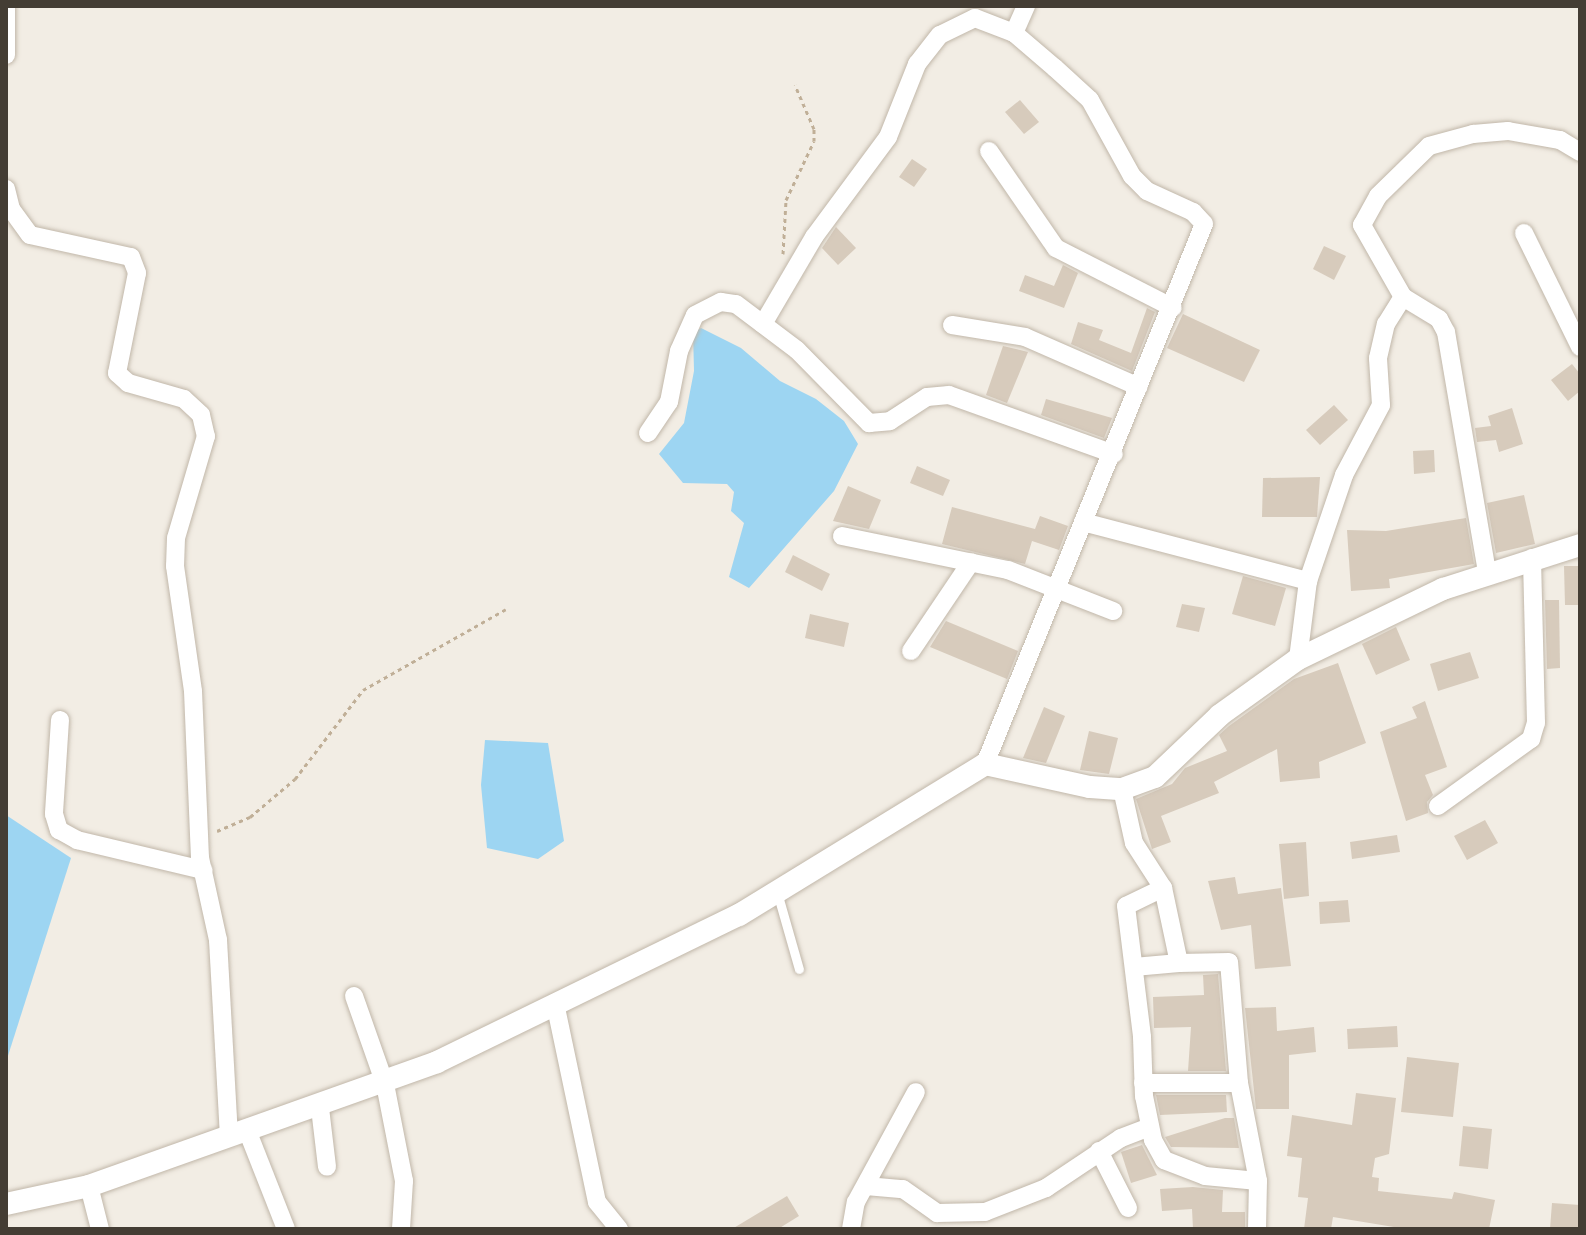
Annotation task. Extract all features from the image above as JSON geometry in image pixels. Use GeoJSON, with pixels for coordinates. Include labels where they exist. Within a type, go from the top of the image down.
{"type":"FeatureCollection","features":[{"type":"Feature","properties":{"kind":"street"},"geometry":{"type":"LineString","coordinates":[[1014,33],[1026,6]]}},
{"type":"Feature","properties":{"kind":"street"},"geometry":{"type":"LineString","coordinates":[[6,7],[6,55]]}},
{"type":"Feature","properties":{"kind":"street"},"geometry":{"type":"LineString","coordinates":[[6,1204],[89,1186],[238,1132],[320,1108],[385,1084],[725,921],[985,764],[1083,522],[1114,454],[1204,224],[1193,212],[1147,191],[1132,176],[1090,100],[1014,33],[975,18],[940,35],[917,64],[888,137],[814,237],[791,281],[763,324]]}},
{"type":"Feature","properties":{"kind":"street"},"geometry":{"type":"LineString","coordinates":[[1487,572],[1446,332],[1439,319],[1403,297],[1362,225],[1378,196],[1429,146],[1508,131],[1560,140],[1580,152]]}},
{"type":"Feature","properties":{"kind":"street"},"geometry":{"type":"LineString","coordinates":[[989,151],[1056,248],[1173,308]]}},
{"type":"Feature","properties":{"kind":"street"},"geometry":{"type":"LineString","coordinates":[[6,189],[15,217],[30,235],[131,257],[137,273],[117,373],[128,383],[184,399],[201,415],[206,436],[176,538],[175,566],[193,691],[203,870],[218,940],[238,1132],[286,1229]]}},
{"type":"Feature","properties":{"kind":"street"},"geometry":{"type":"LineString","coordinates":[[1524,233],[1580,347]]}},
{"type":"Feature","properties":{"kind":"street"},"geometry":{"type":"LineString","coordinates":[[1298,659],[1308,581],[1344,475],[1381,405],[1378,358],[1386,324],[1403,297]]}},
{"type":"Feature","properties":{"kind":"street"},"geometry":{"type":"LineString","coordinates":[[648,433],[669,402],[679,351],[695,315],[721,302],[736,304],[797,350],[869,423],[890,421],[927,397],[949,395],[1114,454]]}},
{"type":"Feature","properties":{"kind":"street"},"geometry":{"type":"LineString","coordinates":[[952,325],[1025,337],[1139,387]]}},
{"type":"Feature","properties":{"kind":"street"},"geometry":{"type":"LineString","coordinates":[[1083,522],[1308,581]]}},
{"type":"Feature","properties":{"kind":"street"},"geometry":{"type":"LineString","coordinates":[[842,536],[971,562],[1057,587],[1113,611]]}},
{"type":"Feature","properties":{"kind":"street"},"geometry":{"type":"LineString","coordinates":[[985,764],[1059,784],[1122,789],[1155,777],[1220,715],[1298,659],[1487,572],[1580,545]]}},
{"type":"Feature","properties":{"kind":"street"},"geometry":{"type":"LineString","coordinates":[[1438,806],[1531,739],[1536,723],[1532,558]]}},
{"type":"Feature","properties":{"kind":"street"},"geometry":{"type":"LineString","coordinates":[[911,651],[971,562]]}},
{"type":"Feature","properties":{"kind":"street"},"geometry":{"type":"LineString","coordinates":[[60,720],[54,814],[59,830],[77,840],[203,870]]}},
{"type":"Feature","properties":{"kind":"street"},"geometry":{"type":"LineString","coordinates":[[1122,789],[1134,843],[1163,888],[1179,963]]}},
{"type":"Feature","properties":{"kind":"street"},"geometry":{"type":"LineString","coordinates":[[1163,888],[1126,906],[1150,1127],[1164,1160],[1205,1176],[1258,1181]]}},
{"type":"Feature","properties":{"kind":"street"},"geometry":{"type":"LineString","coordinates":[[1134,967],[1229,962],[1239,1083],[1258,1181],[1257,1229]]}},
{"type":"Feature","properties":{"kind":"street"},"geometry":{"type":"LineString","coordinates":[[354,996],[385,1084],[404,1181],[401,1229]]}},
{"type":"Feature","properties":{"kind":"street"},"geometry":{"type":"LineString","coordinates":[[555,1003],[597,1202],[619,1229]]}},
{"type":"Feature","properties":{"kind":"street"},"geometry":{"type":"LineString","coordinates":[[1143,1083],[1239,1083]]}},
{"type":"Feature","properties":{"kind":"street"},"geometry":{"type":"LineString","coordinates":[[851,1229],[856,1202],[916,1092]]}},
{"type":"Feature","properties":{"kind":"street"},"geometry":{"type":"LineString","coordinates":[[320,1108],[327,1167]]}},
{"type":"Feature","properties":{"kind":"street"},"geometry":{"type":"LineString","coordinates":[[866,1186],[903,1189],[937,1213],[985,1212],[1046,1188],[1099,1151],[1150,1127]]}},
{"type":"Feature","properties":{"kind":"street"},"geometry":{"type":"LineString","coordinates":[[1099,1151],[1128,1208]]}},
{"type":"Feature","properties":{"kind":"street"},"geometry":{"type":"LineString","coordinates":[[89,1186],[100,1229]]}},
{"type":"Feature","properties":{"kind":"lane"},"geometry":{"type":"LineString","coordinates":[[777,890],[799,969]]}},
{"type":"Feature","properties":{"kind":"path"},"geometry":{"type":"LineString","coordinates":[[791,281],[782,249],[784,213],[814,141],[814,129],[795,85]]}},
{"type":"Feature","properties":{"kind":"path"},"geometry":{"type":"LineString","coordinates":[[200,837],[230,827],[268,805],[302,771],[363,690],[506,609]]}},
{"type":"Feature","properties":{"kind":"water"},"geometry":{"type":"Polygon","coordinates":[[[701,328],[741,348],[780,381],[816,399],[844,421],[858,444],[834,491],[749,588],[729,577],[744,523],[731,511],[734,492],[727,484],[683,483],[659,454],[684,423],[694,371],[693,333],[701,328]]]}},
{"type":"Feature","properties":{"kind":"water"},"geometry":{"type":"Polygon","coordinates":[[[485,740],[548,743],[564,841],[538,859],[487,848],[481,785],[485,740]]]}},
{"type":"Feature","properties":{"kind":"water"},"geometry":{"type":"Polygon","coordinates":[[[6,815],[71,858],[6,1062],[6,815]]]}},
{"type":"Feature","properties":{"kind":"building"},"geometry":{"type":"Polygon","coordinates":[[[1020,100],[1039,122],[1024,134],[1005,112],[1020,100]]]}},
{"type":"Feature","properties":{"kind":"building"},"geometry":{"type":"Polygon","coordinates":[[[912,159],[927,169],[914,187],[899,177],[912,159]]]}},
{"type":"Feature","properties":{"kind":"building"},"geometry":{"type":"Polygon","coordinates":[[[836,227],[856,248],[838,265],[822,248],[836,227]]]}},
{"type":"Feature","properties":{"kind":"building"},"geometry":{"type":"Polygon","coordinates":[[[1324,246],[1346,256],[1334,280],[1313,269],[1324,246]]]}},
{"type":"Feature","properties":{"kind":"building"},"geometry":{"type":"Polygon","coordinates":[[[1063,265],[1078,273],[1064,308],[1019,291],[1025,275],[1054,286],[1063,265]]]}},
{"type":"Feature","properties":{"kind":"building"},"geometry":{"type":"Polygon","coordinates":[[[1147,308],[1155,312],[1132,371],[1071,344],[1078,322],[1103,330],[1099,340],[1131,353],[1147,308]]]}},
{"type":"Feature","properties":{"kind":"building"},"geometry":{"type":"Polygon","coordinates":[[[1183,314],[1260,350],[1244,382],[1167,348],[1183,314]]]}},
{"type":"Feature","properties":{"kind":"building"},"geometry":{"type":"Polygon","coordinates":[[[1003,346],[1028,352],[1007,403],[986,395],[1003,346]]]}},
{"type":"Feature","properties":{"kind":"building"},"geometry":{"type":"Polygon","coordinates":[[[1572,364],[1580,374],[1580,391],[1568,401],[1551,380],[1572,364]]]}},
{"type":"Feature","properties":{"kind":"building"},"geometry":{"type":"Polygon","coordinates":[[[1046,399],[1112,418],[1104,438],[1041,415],[1046,399]]]}},
{"type":"Feature","properties":{"kind":"building"},"geometry":{"type":"Polygon","coordinates":[[[1334,405],[1348,420],[1320,445],[1306,430],[1334,405]]]}},
{"type":"Feature","properties":{"kind":"building"},"geometry":{"type":"Polygon","coordinates":[[[1512,408],[1523,444],[1499,452],[1496,440],[1477,442],[1475,428],[1491,426],[1488,416],[1512,408]]]}},
{"type":"Feature","properties":{"kind":"building"},"geometry":{"type":"Polygon","coordinates":[[[1434,450],[1435,472],[1414,474],[1413,451],[1434,450]]]}},
{"type":"Feature","properties":{"kind":"building"},"geometry":{"type":"Polygon","coordinates":[[[917,466],[950,480],[943,496],[910,483],[917,466]]]}},
{"type":"Feature","properties":{"kind":"building"},"geometry":{"type":"Polygon","coordinates":[[[1320,477],[1317,517],[1262,517],[1263,478],[1320,477]]]}},
{"type":"Feature","properties":{"kind":"building"},"geometry":{"type":"Polygon","coordinates":[[[848,486],[881,500],[869,529],[833,521],[848,486]]]}},
{"type":"Feature","properties":{"kind":"building"},"geometry":{"type":"Polygon","coordinates":[[[1524,495],[1535,544],[1496,553],[1487,503],[1524,495]]]}},
{"type":"Feature","properties":{"kind":"building"},"geometry":{"type":"Polygon","coordinates":[[[952,507],[1035,529],[1040,516],[1068,526],[1059,550],[1032,541],[1025,564],[942,544],[952,507]]]}},
{"type":"Feature","properties":{"kind":"building"},"geometry":{"type":"Polygon","coordinates":[[[1466,518],[1474,564],[1389,579],[1390,588],[1351,591],[1347,530],[1386,531],[1466,518]]]}},
{"type":"Feature","properties":{"kind":"building"},"geometry":{"type":"Polygon","coordinates":[[[793,555],[830,574],[822,591],[785,572],[793,555]]]}},
{"type":"Feature","properties":{"kind":"building"},"geometry":{"type":"Polygon","coordinates":[[[1564,566],[1580,566],[1580,605],[1565,605],[1564,566]]]}},
{"type":"Feature","properties":{"kind":"building"},"geometry":{"type":"Polygon","coordinates":[[[1243,576],[1286,588],[1275,626],[1232,614],[1243,576]]]}},
{"type":"Feature","properties":{"kind":"building"},"geometry":{"type":"Polygon","coordinates":[[[1545,600],[1559,600],[1560,668],[1547,669],[1545,600]]]}},
{"type":"Feature","properties":{"kind":"building"},"geometry":{"type":"Polygon","coordinates":[[[1182,604],[1205,608],[1199,632],[1176,627],[1182,604]]]}},
{"type":"Feature","properties":{"kind":"building"},"geometry":{"type":"Polygon","coordinates":[[[810,614],[849,623],[844,647],[805,638],[810,614]]]}},
{"type":"Feature","properties":{"kind":"building"},"geometry":{"type":"Polygon","coordinates":[[[946,621],[1018,651],[1007,679],[930,647],[946,621]]]}},
{"type":"Feature","properties":{"kind":"building"},"geometry":{"type":"Polygon","coordinates":[[[1396,627],[1410,660],[1376,675],[1362,644],[1396,627]]]}},
{"type":"Feature","properties":{"kind":"building"},"geometry":{"type":"Polygon","coordinates":[[[1470,652],[1479,678],[1438,691],[1430,664],[1470,652]]]}},
{"type":"Feature","properties":{"kind":"building"},"geometry":{"type":"Polygon","coordinates":[[[1338,663],[1366,743],[1319,762],[1320,778],[1280,782],[1277,749],[1214,782],[1219,793],[1161,816],[1171,842],[1152,849],[1136,799],[1172,784],[1185,768],[1227,751],[1219,735],[1294,679],[1338,663]]]}},
{"type":"Feature","properties":{"kind":"building"},"geometry":{"type":"Polygon","coordinates":[[[1425,701],[1447,767],[1425,775],[1433,795],[1427,802],[1428,813],[1406,821],[1380,732],[1417,718],[1412,707],[1425,701]]]}},
{"type":"Feature","properties":{"kind":"building"},"geometry":{"type":"Polygon","coordinates":[[[1044,707],[1065,716],[1046,763],[1023,758],[1044,707]]]}},
{"type":"Feature","properties":{"kind":"building"},"geometry":{"type":"Polygon","coordinates":[[[1089,731],[1118,738],[1109,774],[1080,770],[1089,731]]]}},
{"type":"Feature","properties":{"kind":"building"},"geometry":{"type":"Polygon","coordinates":[[[1485,820],[1498,843],[1467,860],[1454,836],[1485,820]]]}},
{"type":"Feature","properties":{"kind":"building"},"geometry":{"type":"Polygon","coordinates":[[[1397,835],[1400,852],[1352,859],[1350,842],[1397,835]]]}},
{"type":"Feature","properties":{"kind":"building"},"geometry":{"type":"Polygon","coordinates":[[[1306,842],[1309,896],[1284,899],[1279,844],[1306,842]]]}},
{"type":"Feature","properties":{"kind":"building"},"geometry":{"type":"Polygon","coordinates":[[[1235,877],[1238,894],[1281,888],[1291,966],[1255,969],[1251,925],[1221,930],[1208,881],[1235,877]]]}},
{"type":"Feature","properties":{"kind":"building"},"geometry":{"type":"Polygon","coordinates":[[[1348,900],[1350,922],[1320,924],[1319,902],[1348,900]]]}},
{"type":"Feature","properties":{"kind":"building"},"geometry":{"type":"Polygon","coordinates":[[[1218,974],[1226,1071],[1188,1071],[1191,1027],[1154,1028],[1153,997],[1204,995],[1203,975],[1218,974]]]}},
{"type":"Feature","properties":{"kind":"building"},"geometry":{"type":"Polygon","coordinates":[[[1276,1007],[1277,1031],[1314,1027],[1316,1052],[1289,1055],[1289,1109],[1256,1109],[1245,1008],[1276,1007]]]}},
{"type":"Feature","properties":{"kind":"building"},"geometry":{"type":"Polygon","coordinates":[[[1397,1026],[1398,1047],[1348,1049],[1347,1029],[1397,1026]]]}},
{"type":"Feature","properties":{"kind":"building"},"geometry":{"type":"Polygon","coordinates":[[[1407,1057],[1459,1063],[1453,1117],[1401,1112],[1407,1057]]]}},
{"type":"Feature","properties":{"kind":"building"},"geometry":{"type":"Polygon","coordinates":[[[1356,1093],[1396,1098],[1389,1154],[1375,1158],[1372,1177],[1379,1178],[1378,1191],[1452,1199],[1454,1192],[1495,1200],[1489,1229],[1406,1229],[1333,1217],[1331,1229],[1304,1229],[1308,1198],[1298,1197],[1302,1158],[1287,1156],[1292,1115],[1352,1125],[1356,1093]]]}},
{"type":"Feature","properties":{"kind":"building"},"geometry":{"type":"Polygon","coordinates":[[[1156,1095],[1226,1095],[1227,1112],[1160,1115],[1156,1095]]]}},
{"type":"Feature","properties":{"kind":"building"},"geometry":{"type":"Polygon","coordinates":[[[1234,1118],[1239,1148],[1171,1147],[1165,1137],[1234,1118]]]}},
{"type":"Feature","properties":{"kind":"building"},"geometry":{"type":"Polygon","coordinates":[[[1463,1126],[1492,1129],[1488,1169],[1459,1166],[1463,1126]]]}},
{"type":"Feature","properties":{"kind":"building"},"geometry":{"type":"Polygon","coordinates":[[[1142,1145],[1157,1175],[1131,1183],[1121,1152],[1142,1145]]]}},
{"type":"Feature","properties":{"kind":"building"},"geometry":{"type":"Polygon","coordinates":[[[1193,1187],[1223,1190],[1222,1212],[1245,1212],[1245,1229],[1193,1229],[1192,1209],[1162,1211],[1160,1189],[1193,1187]]]}},
{"type":"Feature","properties":{"kind":"building"},"geometry":{"type":"Polygon","coordinates":[[[787,1196],[799,1216],[778,1229],[732,1229],[787,1196]]]}},
{"type":"Feature","properties":{"kind":"building"},"geometry":{"type":"Polygon","coordinates":[[[1552,1203],[1580,1205],[1580,1229],[1550,1229],[1552,1203]]]}}]}
